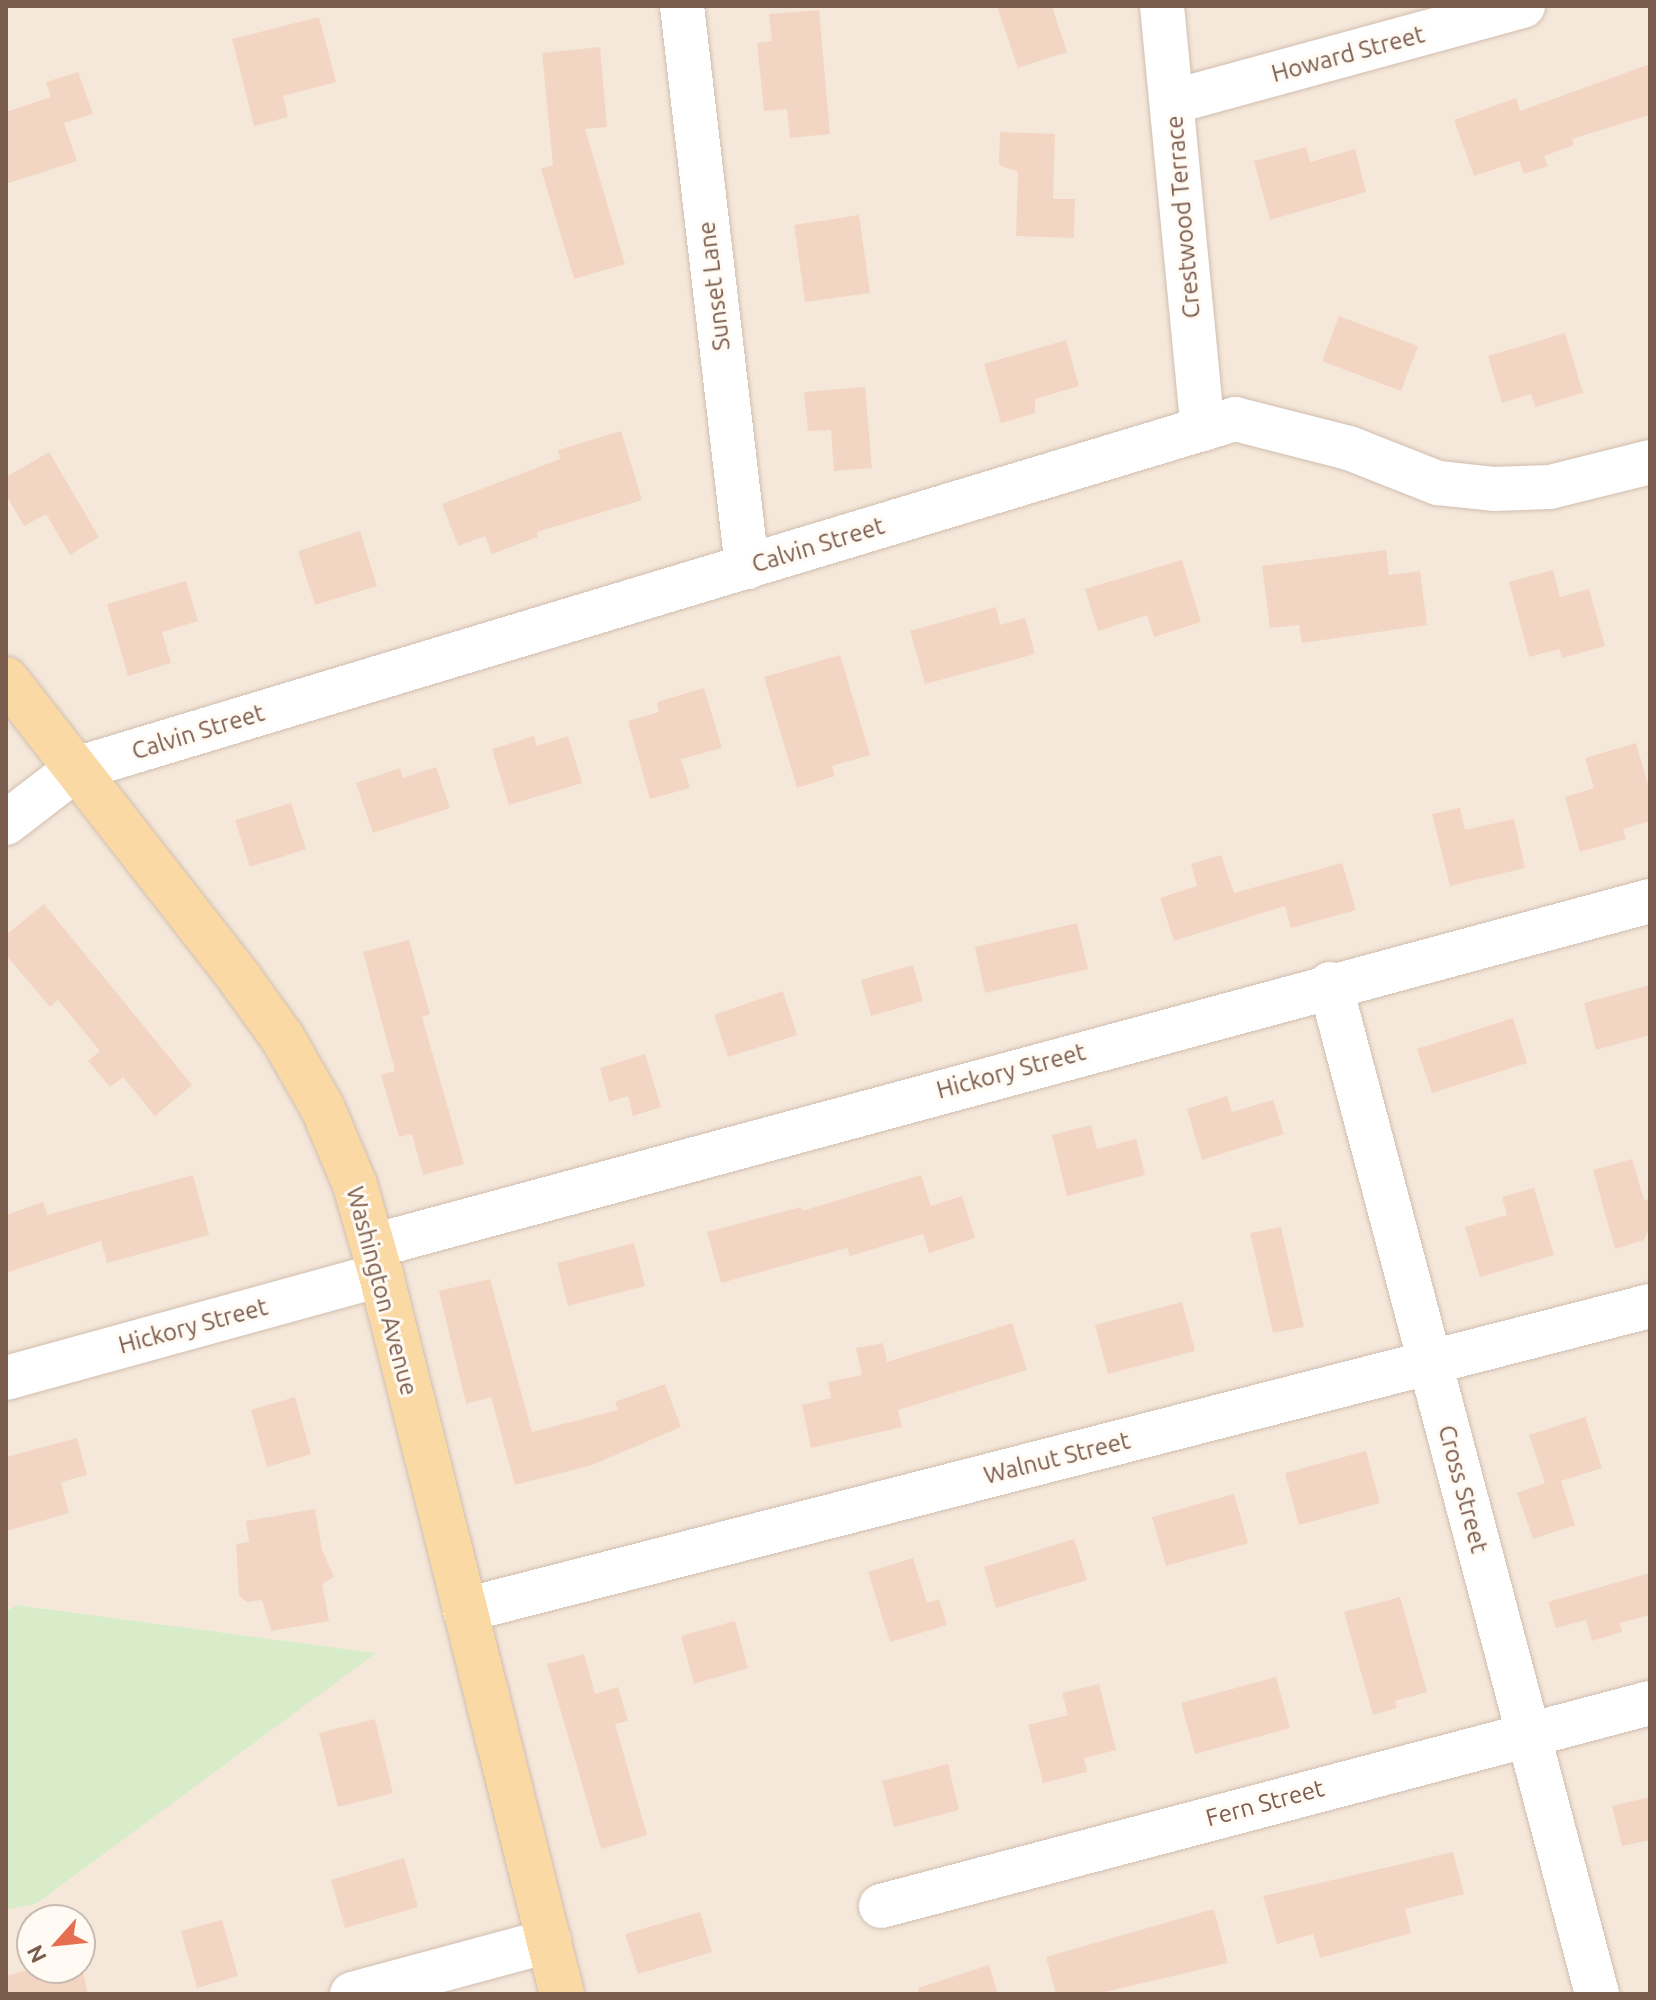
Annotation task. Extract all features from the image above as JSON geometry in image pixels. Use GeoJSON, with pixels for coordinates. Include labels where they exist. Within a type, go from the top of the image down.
{"type":"FeatureCollection","features":[{"type":"Feature","properties":{"kind":"main road","name":"Washington Avenue"},"geometry":{"type":"LineString","coordinates":[[6,679],[282,1037],[323,1109],[355,1185],[377,1260],[562,1994]]}},
{"type":"Feature","properties":{"kind":"street","name":"Sunset Lane"},"geometry":{"type":"LineString","coordinates":[[682,6],[747,567]]}},
{"type":"Feature","properties":{"kind":"street","name":"Crestwood Terrace"},"geometry":{"type":"LineString","coordinates":[[1162,6],[1203,429]]}},
{"type":"Feature","properties":{"kind":"street","name":"Howard Street"},"geometry":{"type":"LineString","coordinates":[[1172,102],[1523,6]]}},
{"type":"Feature","properties":{"kind":"street","name":"Calvin Street"},"geometry":{"type":"LineString","coordinates":[[6,823],[76,769],[1235,419],[1349,448],[1438,483],[1494,489],[1550,487],[1650,462]]}},
{"type":"Feature","properties":{"kind":"street","name":"Hickory Street"},"geometry":{"type":"LineString","coordinates":[[6,1378],[377,1260],[1330,984],[1650,901]]}},
{"type":"Feature","properties":{"kind":"street","name":"Cross Street"},"geometry":{"type":"LineString","coordinates":[[1330,984],[1597,1994]]}},
{"type":"Feature","properties":{"kind":"street","name":"Walnut Street"},"geometry":{"type":"LineString","coordinates":[[465,1610],[1650,1306]]}},
{"type":"Feature","properties":{"kind":"street","name":"Fern Street"},"geometry":{"type":"LineString","coordinates":[[881,1906],[1650,1703]]}},
{"type":"Feature","properties":{"kind":"street"},"geometry":{"type":"LineString","coordinates":[[352,1994],[549,1941]]}},
{"type":"Feature","properties":{"kind":"shaded area"},"geometry":{"type":"Polygon","coordinates":[[[6,6],[1650,6],[1650,1994],[6,1994],[6,1910],[16,1908],[16,1984],[96,1984],[96,1904],[36,1904],[375,1653],[18,1605],[6,1611],[6,6]]]}},
{"type":"Feature","properties":{"kind":"green space"},"geometry":{"type":"Polygon","coordinates":[[[17,1605],[376,1653],[36,1904],[16,1904],[16,1908],[6,1910],[6,1611],[17,1605]]]}},
{"type":"Feature","properties":{"kind":"building"},"geometry":{"type":"Polygon","coordinates":[[[997,6],[1052,6],[1067,52],[1018,68],[997,6]]]}},
{"type":"Feature","properties":{"kind":"building"},"geometry":{"type":"Polygon","coordinates":[[[819,10],[830,134],[790,138],[787,109],[764,111],[757,43],[772,41],[769,14],[819,10]]]}},
{"type":"Feature","properties":{"kind":"building"},"geometry":{"type":"Polygon","coordinates":[[[319,17],[336,82],[283,96],[288,117],[254,126],[232,39],[319,17]]]}},
{"type":"Feature","properties":{"kind":"building"},"geometry":{"type":"Polygon","coordinates":[[[600,47],[607,127],[585,129],[625,264],[574,279],[541,169],[553,165],[542,53],[600,47]]]}},
{"type":"Feature","properties":{"kind":"building"},"geometry":{"type":"Polygon","coordinates":[[[1650,64],[1650,115],[1572,139],[1574,145],[1544,156],[1548,166],[1524,174],[1519,161],[1474,176],[1454,120],[1516,98],[1520,111],[1650,64]]]}},
{"type":"Feature","properties":{"kind":"building"},"geometry":{"type":"Polygon","coordinates":[[[78,72],[93,114],[64,123],[77,161],[6,184],[6,112],[51,97],[46,82],[78,72]]]}},
{"type":"Feature","properties":{"kind":"building"},"geometry":{"type":"Polygon","coordinates":[[[1000,132],[1055,134],[1053,199],[1075,199],[1074,238],[1016,236],[1018,172],[999,165],[1000,132]]]}},
{"type":"Feature","properties":{"kind":"building"},"geometry":{"type":"Polygon","coordinates":[[[1306,147],[1310,162],[1355,149],[1366,192],[1270,220],[1254,161],[1306,147]]]}},
{"type":"Feature","properties":{"kind":"building"},"geometry":{"type":"Polygon","coordinates":[[[859,215],[870,293],[805,302],[794,225],[859,215]]]}},
{"type":"Feature","properties":{"kind":"building"},"geometry":{"type":"Polygon","coordinates":[[[1339,316],[1418,346],[1401,391],[1322,361],[1339,316]]]}},
{"type":"Feature","properties":{"kind":"building"},"geometry":{"type":"Polygon","coordinates":[[[1565,333],[1583,393],[1535,407],[1531,394],[1502,403],[1488,356],[1565,333]]]}},
{"type":"Feature","properties":{"kind":"building"},"geometry":{"type":"Polygon","coordinates":[[[1066,340],[1079,386],[1035,399],[1035,413],[1001,423],[984,364],[1066,340]]]}},
{"type":"Feature","properties":{"kind":"building"},"geometry":{"type":"Polygon","coordinates":[[[865,387],[872,468],[834,471],[831,430],[808,431],[804,392],[865,387]]]}},
{"type":"Feature","properties":{"kind":"building"},"geometry":{"type":"Polygon","coordinates":[[[621,431],[642,500],[537,532],[538,537],[492,554],[485,536],[458,546],[442,504],[560,459],[558,450],[621,431]]]}},
{"type":"Feature","properties":{"kind":"building"},"geometry":{"type":"Polygon","coordinates":[[[49,452],[99,537],[70,555],[46,514],[24,526],[6,495],[6,477],[49,452]]]}},
{"type":"Feature","properties":{"kind":"building"},"geometry":{"type":"Polygon","coordinates":[[[360,531],[377,586],[315,605],[298,551],[360,531]]]}},
{"type":"Feature","properties":{"kind":"building"},"geometry":{"type":"Polygon","coordinates":[[[1386,550],[1389,575],[1420,571],[1427,625],[1302,643],[1299,625],[1270,628],[1262,566],[1386,550]]]}},
{"type":"Feature","properties":{"kind":"building"},"geometry":{"type":"Polygon","coordinates":[[[1182,560],[1201,622],[1154,637],[1147,615],[1098,631],[1085,589],[1182,560]]]}},
{"type":"Feature","properties":{"kind":"building"},"geometry":{"type":"Polygon","coordinates":[[[1553,570],[1560,597],[1589,589],[1605,646],[1562,658],[1559,649],[1529,657],[1509,582],[1553,570]]]}},
{"type":"Feature","properties":{"kind":"building"},"geometry":{"type":"Polygon","coordinates":[[[186,581],[198,621],[162,632],[171,663],[128,676],[107,604],[186,581]]]}},
{"type":"Feature","properties":{"kind":"building"},"geometry":{"type":"Polygon","coordinates":[[[996,607],[1000,625],[1025,618],[1035,654],[925,684],[910,631],[996,607]]]}},
{"type":"Feature","properties":{"kind":"building"},"geometry":{"type":"Polygon","coordinates":[[[840,655],[870,755],[832,766],[835,776],[797,788],[764,677],[840,655]]]}},
{"type":"Feature","properties":{"kind":"building"},"geometry":{"type":"Polygon","coordinates":[[[704,688],[722,748],[681,759],[690,788],[650,799],[628,721],[659,712],[657,702],[704,688]]]}},
{"type":"Feature","properties":{"kind":"building"},"geometry":{"type":"Polygon","coordinates":[[[534,736],[537,746],[568,736],[582,783],[509,805],[492,749],[534,736]]]}},
{"type":"Feature","properties":{"kind":"building"},"geometry":{"type":"Polygon","coordinates":[[[1636,743],[1650,791],[1650,821],[1623,829],[1626,839],[1580,852],[1565,797],[1594,788],[1585,758],[1636,743]]]}},
{"type":"Feature","properties":{"kind":"building"},"geometry":{"type":"Polygon","coordinates":[[[436,767],[450,808],[373,833],[356,783],[400,768],[403,778],[436,767]]]}},
{"type":"Feature","properties":{"kind":"building"},"geometry":{"type":"Polygon","coordinates":[[[291,803],[306,849],[250,867],[235,820],[291,803]]]}},
{"type":"Feature","properties":{"kind":"building"},"geometry":{"type":"Polygon","coordinates":[[[1460,808],[1465,830],[1514,819],[1525,868],[1450,886],[1432,814],[1460,808]]]}},
{"type":"Feature","properties":{"kind":"building"},"geometry":{"type":"Polygon","coordinates":[[[1221,855],[1234,893],[1342,863],[1356,910],[1291,928],[1285,906],[1174,941],[1160,898],[1197,886],[1191,864],[1221,855]]]}},
{"type":"Feature","properties":{"kind":"building"},"geometry":{"type":"Polygon","coordinates":[[[44,904],[192,1085],[155,1116],[123,1077],[110,1087],[88,1061],[100,1051],[58,1000],[50,1007],[6,955],[6,935],[44,904]]]}},
{"type":"Feature","properties":{"kind":"building"},"geometry":{"type":"Polygon","coordinates":[[[1077,923],[1088,969],[985,993],[975,947],[1077,923]]]}},
{"type":"Feature","properties":{"kind":"building"},"geometry":{"type":"Polygon","coordinates":[[[409,940],[430,1014],[422,1017],[464,1164],[423,1175],[412,1134],[399,1137],[381,1075],[395,1071],[363,952],[409,940]]]}},
{"type":"Feature","properties":{"kind":"building"},"geometry":{"type":"Polygon","coordinates":[[[913,965],[923,1001],[871,1016],[861,980],[913,965]]]}},
{"type":"Feature","properties":{"kind":"building"},"geometry":{"type":"Polygon","coordinates":[[[1650,985],[1650,1035],[1596,1050],[1584,1003],[1650,985]]]}},
{"type":"Feature","properties":{"kind":"building"},"geometry":{"type":"Polygon","coordinates":[[[783,991],[797,1035],[728,1057],[714,1015],[783,991]]]}},
{"type":"Feature","properties":{"kind":"building"},"geometry":{"type":"Polygon","coordinates":[[[1513,1018],[1527,1063],[1432,1093],[1417,1049],[1513,1018]]]}},
{"type":"Feature","properties":{"kind":"building"},"geometry":{"type":"Polygon","coordinates":[[[645,1054],[661,1107],[633,1116],[628,1096],[609,1102],[600,1068],[645,1054]]]}},
{"type":"Feature","properties":{"kind":"building"},"geometry":{"type":"Polygon","coordinates":[[[1227,1096],[1232,1112],[1273,1100],[1284,1134],[1202,1160],[1187,1109],[1227,1096]]]}},
{"type":"Feature","properties":{"kind":"building"},"geometry":{"type":"Polygon","coordinates":[[[1091,1125],[1097,1149],[1136,1139],[1145,1175],[1067,1196],[1052,1135],[1091,1125]]]}},
{"type":"Feature","properties":{"kind":"building"},"geometry":{"type":"Polygon","coordinates":[[[1632,1159],[1644,1200],[1650,1199],[1650,1227],[1644,1240],[1615,1249],[1593,1170],[1632,1159]]]}},
{"type":"Feature","properties":{"kind":"building"},"geometry":{"type":"Polygon","coordinates":[[[193,1175],[209,1235],[107,1263],[101,1241],[6,1273],[6,1215],[43,1202],[47,1215],[193,1175]]]}},
{"type":"Feature","properties":{"kind":"building"},"geometry":{"type":"Polygon","coordinates":[[[921,1175],[931,1206],[962,1196],[975,1238],[929,1253],[923,1234],[850,1256],[847,1248],[721,1283],[707,1232],[801,1207],[802,1211],[921,1175]]]}},
{"type":"Feature","properties":{"kind":"building"},"geometry":{"type":"Polygon","coordinates":[[[1534,1188],[1554,1255],[1480,1277],[1465,1227],[1507,1215],[1502,1197],[1534,1188]]]}},
{"type":"Feature","properties":{"kind":"building"},"geometry":{"type":"Polygon","coordinates":[[[1281,1227],[1304,1327],[1273,1333],[1250,1233],[1281,1227]]]}},
{"type":"Feature","properties":{"kind":"building"},"geometry":{"type":"Polygon","coordinates":[[[634,1243],[645,1286],[568,1306],[557,1263],[634,1243]]]}},
{"type":"Feature","properties":{"kind":"building"},"geometry":{"type":"Polygon","coordinates":[[[490,1279],[532,1432],[618,1410],[615,1402],[665,1384],[681,1427],[592,1465],[515,1485],[491,1397],[466,1404],[439,1291],[490,1279]]]}},
{"type":"Feature","properties":{"kind":"building"},"geometry":{"type":"Polygon","coordinates":[[[1182,1302],[1195,1351],[1108,1374],[1095,1325],[1182,1302]]]}},
{"type":"Feature","properties":{"kind":"building"},"geometry":{"type":"Polygon","coordinates":[[[1012,1323],[1027,1370],[898,1410],[902,1427],[811,1448],[802,1405],[831,1398],[828,1382],[862,1375],[856,1348],[883,1343],[887,1362],[1012,1323]]]}},
{"type":"Feature","properties":{"kind":"building"},"geometry":{"type":"Polygon","coordinates":[[[295,1397],[311,1454],[267,1467],[251,1410],[295,1397]]]}},
{"type":"Feature","properties":{"kind":"building"},"geometry":{"type":"Polygon","coordinates":[[[1585,1417],[1602,1468],[1561,1481],[1575,1525],[1533,1539],[1517,1493],[1545,1483],[1529,1435],[1585,1417]]]}},
{"type":"Feature","properties":{"kind":"building"},"geometry":{"type":"Polygon","coordinates":[[[77,1438],[87,1475],[61,1482],[69,1513],[6,1531],[6,1457],[77,1438]]]}},
{"type":"Feature","properties":{"kind":"building"},"geometry":{"type":"Polygon","coordinates":[[[1366,1451],[1380,1503],[1299,1525],[1285,1473],[1366,1451]]]}},
{"type":"Feature","properties":{"kind":"building"},"geometry":{"type":"Polygon","coordinates":[[[1234,1494],[1248,1543],[1166,1566],[1152,1517],[1234,1494]]]}},
{"type":"Feature","properties":{"kind":"building"},"geometry":{"type":"Polygon","coordinates":[[[315,1509],[322,1550],[334,1577],[322,1584],[329,1621],[271,1631],[262,1600],[247,1602],[239,1596],[236,1544],[249,1542],[246,1521],[315,1509]]]}},
{"type":"Feature","properties":{"kind":"building"},"geometry":{"type":"Polygon","coordinates":[[[1074,1539],[1087,1580],[996,1608],[984,1567],[1074,1539]]]}},
{"type":"Feature","properties":{"kind":"building"},"geometry":{"type":"Polygon","coordinates":[[[913,1558],[927,1603],[939,1599],[947,1625],[890,1642],[868,1572],[913,1558]]]}},
{"type":"Feature","properties":{"kind":"building"},"geometry":{"type":"Polygon","coordinates":[[[1650,1573],[1650,1615],[1620,1623],[1622,1632],[1592,1641],[1586,1620],[1556,1628],[1548,1602],[1650,1573]]]}},
{"type":"Feature","properties":{"kind":"building"},"geometry":{"type":"Polygon","coordinates":[[[1400,1597],[1427,1692],[1395,1701],[1397,1708],[1373,1715],[1344,1612],[1400,1597]]]}},
{"type":"Feature","properties":{"kind":"building"},"geometry":{"type":"Polygon","coordinates":[[[735,1621],[748,1668],[694,1684],[681,1636],[735,1621]]]}},
{"type":"Feature","properties":{"kind":"building"},"geometry":{"type":"Polygon","coordinates":[[[584,1654],[595,1694],[618,1687],[628,1721],[615,1724],[647,1835],[601,1849],[547,1664],[584,1654]]]}},
{"type":"Feature","properties":{"kind":"building"},"geometry":{"type":"Polygon","coordinates":[[[1276,1677],[1290,1728],[1195,1754],[1181,1703],[1276,1677]]]}},
{"type":"Feature","properties":{"kind":"building"},"geometry":{"type":"Polygon","coordinates":[[[1099,1684],[1116,1750],[1084,1758],[1087,1772],[1043,1783],[1028,1725],[1068,1715],[1062,1693],[1099,1684]]]}},
{"type":"Feature","properties":{"kind":"building"},"geometry":{"type":"Polygon","coordinates":[[[375,1719],[393,1793],[338,1807],[319,1733],[375,1719]]]}},
{"type":"Feature","properties":{"kind":"building"},"geometry":{"type":"Polygon","coordinates":[[[948,1764],[959,1810],[894,1827],[882,1781],[948,1764]]]}},
{"type":"Feature","properties":{"kind":"building"},"geometry":{"type":"Polygon","coordinates":[[[1650,1797],[1650,1840],[1622,1846],[1612,1806],[1650,1797]]]}},
{"type":"Feature","properties":{"kind":"building"},"geometry":{"type":"Polygon","coordinates":[[[1453,1852],[1464,1894],[1405,1909],[1411,1933],[1320,1958],[1313,1934],[1277,1944],[1263,1896],[1453,1852]]]}},
{"type":"Feature","properties":{"kind":"building"},"geometry":{"type":"Polygon","coordinates":[[[404,1858],[418,1907],[345,1928],[331,1880],[404,1858]]]}},
{"type":"Feature","properties":{"kind":"building"},"geometry":{"type":"Polygon","coordinates":[[[1214,1909],[1228,1963],[1096,1994],[1056,1994],[1046,1957],[1214,1909]]]}},
{"type":"Feature","properties":{"kind":"building"},"geometry":{"type":"Polygon","coordinates":[[[700,1912],[712,1952],[638,1974],[625,1934],[700,1912]]]}},
{"type":"Feature","properties":{"kind":"building"},"geometry":{"type":"Polygon","coordinates":[[[222,1920],[238,1976],[197,1988],[181,1931],[222,1920]]]}},
{"type":"Feature","properties":{"kind":"building"},"geometry":{"type":"Polygon","coordinates":[[[989,1965],[998,1994],[919,1994],[918,1988],[989,1965]]]}},
{"type":"Feature","properties":{"kind":"building"},"geometry":{"type":"Polygon","coordinates":[[[16,1973],[16,1984],[86,1984],[88,1994],[6,1994],[6,1976],[16,1973]]]}}]}
